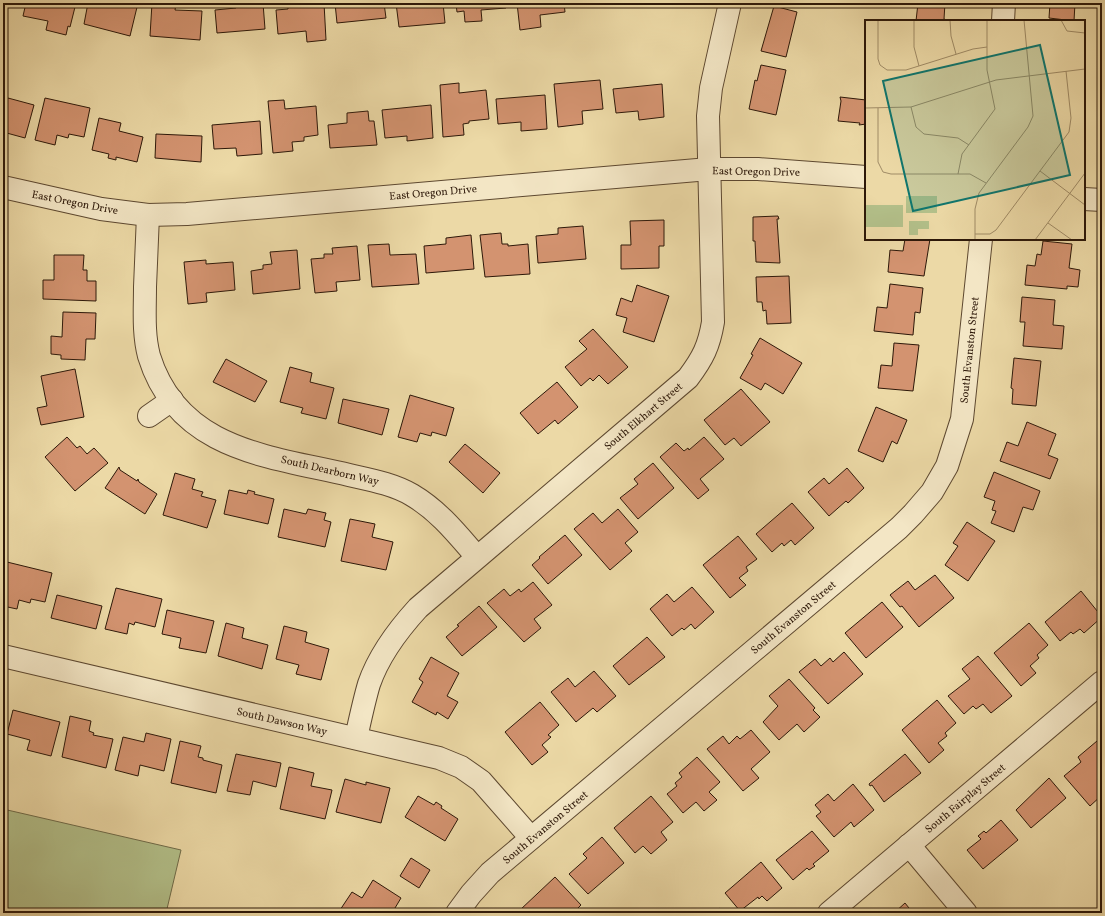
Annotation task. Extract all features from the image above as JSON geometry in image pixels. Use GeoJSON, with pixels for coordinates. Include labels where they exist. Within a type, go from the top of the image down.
{"type":"FeatureCollection","features":[{"type":"Feature","properties":{"kind":"street","name":"South Elkhart Street"},"geometry":{"type":"LineString","coordinates":[[356,738],[370,683],[382,656],[398,630],[418,608],[688,378],[703,359],[710,341],[714,322],[708,116],[711,88],[730,3]]}},
{"type":"Feature","properties":{"kind":"street"},"geometry":{"type":"LineString","coordinates":[[1002,20],[1004,3]]}},
{"type":"Feature","properties":{"kind":"street","name":"East Oregon Drive"},"geometry":{"type":"LineString","coordinates":[[3,187],[101,209],[148,215],[187,214],[709,169],[758,169],[865,177]]}},
{"type":"Feature","properties":{"kind":"street"},"geometry":{"type":"LineString","coordinates":[[1085,199],[1102,200]]}},
{"type":"Feature","properties":{"kind":"street","name":"South Dearborn Way"},"geometry":{"type":"LineString","coordinates":[[148,215],[144,327],[149,355],[157,376],[172,400],[187,418],[204,431],[223,442],[250,452],[383,483],[411,495],[431,507],[448,523],[477,557]]}},
{"type":"Feature","properties":{"kind":"street","name":"South Evanston Street"},"geometry":{"type":"LineString","coordinates":[[457,913],[471,894],[490,873],[898,528],[913,514],[932,492],[947,466],[962,419],[981,240]]}},
{"type":"Feature","properties":{"kind":"street"},"geometry":{"type":"LineString","coordinates":[[149,416],[172,400]]}},
{"type":"Feature","properties":{"kind":"street","name":"South Dawson Way"},"geometry":{"type":"LineString","coordinates":[[3,656],[439,758],[461,767],[481,781],[490,789],[531,838]]}},
{"type":"Feature","properties":{"kind":"street","name":"South Fairplay Street"},"geometry":{"type":"LineString","coordinates":[[829,913],[1102,682]]}},
{"type":"Feature","properties":{"kind":"street"},"geometry":{"type":"LineString","coordinates":[[909,845],[966,913]]}},
{"type":"Feature","properties":{"kind":"green space"},"geometry":{"type":"Polygon","coordinates":[[[3,809],[181,850],[166,913],[3,913],[3,809]]]}},
{"type":"Feature","properties":{"kind":"building"},"geometry":{"type":"Polygon","coordinates":[[[26,3],[76,3],[70,27],[68,26],[66,35],[46,30],[48,21],[23,16],[26,3]]]}},
{"type":"Feature","properties":{"kind":"building"},"geometry":{"type":"Polygon","coordinates":[[[88,3],[138,3],[130,36],[84,24],[88,3]]]}},
{"type":"Feature","properties":{"kind":"building"},"geometry":{"type":"Polygon","coordinates":[[[152,3],[176,4],[175,10],[202,11],[200,40],[150,36],[152,3]]]}},
{"type":"Feature","properties":{"kind":"building"},"geometry":{"type":"Polygon","coordinates":[[[236,3],[263,3],[265,29],[217,33],[215,10],[236,8],[236,3]]]}},
{"type":"Feature","properties":{"kind":"building"},"geometry":{"type":"Polygon","coordinates":[[[297,3],[324,3],[326,40],[307,42],[306,31],[278,34],[276,10],[288,9],[288,5],[297,3]]]}},
{"type":"Feature","properties":{"kind":"building"},"geometry":{"type":"Polygon","coordinates":[[[335,3],[384,3],[386,18],[337,23],[335,3]]]}},
{"type":"Feature","properties":{"kind":"building"},"geometry":{"type":"Polygon","coordinates":[[[396,3],[443,3],[445,23],[399,27],[396,3]]]}},
{"type":"Feature","properties":{"kind":"building"},"geometry":{"type":"Polygon","coordinates":[[[450,3],[505,3],[506,8],[481,10],[482,21],[465,22],[464,11],[457,12],[456,4],[450,3]]]}},
{"type":"Feature","properties":{"kind":"building"},"geometry":{"type":"Polygon","coordinates":[[[517,3],[564,3],[565,12],[540,15],[541,27],[520,30],[517,3]]]}},
{"type":"Feature","properties":{"kind":"building"},"geometry":{"type":"Polygon","coordinates":[[[918,3],[945,3],[944,19],[946,20],[916,20],[918,3]]]}},
{"type":"Feature","properties":{"kind":"building"},"geometry":{"type":"Polygon","coordinates":[[[1050,3],[1075,3],[1074,20],[1049,18],[1050,3]]]}},
{"type":"Feature","properties":{"kind":"building"},"geometry":{"type":"Polygon","coordinates":[[[774,6],[797,12],[786,57],[761,51],[774,6]]]}},
{"type":"Feature","properties":{"kind":"building"},"geometry":{"type":"Polygon","coordinates":[[[761,65],[786,70],[776,115],[749,109],[755,80],[757,81],[761,65]]]}},
{"type":"Feature","properties":{"kind":"building"},"geometry":{"type":"Polygon","coordinates":[[[600,80],[603,109],[582,111],[583,124],[558,127],[554,84],[600,80]]]}},
{"type":"Feature","properties":{"kind":"building"},"geometry":{"type":"Polygon","coordinates":[[[459,83],[459,93],[486,90],[489,119],[469,121],[469,123],[463,124],[464,135],[443,137],[440,85],[459,83]]]}},
{"type":"Feature","properties":{"kind":"building"},"geometry":{"type":"Polygon","coordinates":[[[662,84],[664,117],[639,120],[638,111],[616,113],[613,89],[662,84]]]}},
{"type":"Feature","properties":{"kind":"building"},"geometry":{"type":"Polygon","coordinates":[[[545,95],[547,129],[521,131],[521,122],[498,124],[496,99],[545,95]]]}},
{"type":"Feature","properties":{"kind":"building"},"geometry":{"type":"Polygon","coordinates":[[[840,97],[865,100],[865,124],[859,125],[860,123],[838,121],[841,101],[840,97]]]}},
{"type":"Feature","properties":{"kind":"building"},"geometry":{"type":"Polygon","coordinates":[[[8,98],[34,105],[25,138],[3,132],[3,99],[7,100],[8,98]]]}},
{"type":"Feature","properties":{"kind":"building"},"geometry":{"type":"Polygon","coordinates":[[[45,98],[90,108],[84,137],[69,134],[68,138],[57,135],[55,145],[35,140],[45,98]]]}},
{"type":"Feature","properties":{"kind":"building"},"geometry":{"type":"Polygon","coordinates":[[[284,100],[285,109],[316,106],[318,135],[304,137],[304,141],[292,142],[293,151],[273,153],[268,101],[284,100]]]}},
{"type":"Feature","properties":{"kind":"building"},"geometry":{"type":"Polygon","coordinates":[[[431,105],[433,138],[407,141],[407,136],[385,138],[382,110],[431,105]]]}},
{"type":"Feature","properties":{"kind":"building"},"geometry":{"type":"Polygon","coordinates":[[[368,111],[369,121],[374,121],[377,145],[330,148],[328,125],[347,123],[347,113],[368,111]]]}},
{"type":"Feature","properties":{"kind":"building"},"geometry":{"type":"Polygon","coordinates":[[[99,118],[121,123],[119,131],[143,137],[137,162],[116,157],[116,160],[108,158],[109,154],[92,150],[99,118]]]}},
{"type":"Feature","properties":{"kind":"building"},"geometry":{"type":"Polygon","coordinates":[[[260,121],[262,154],[237,156],[236,148],[214,149],[212,125],[260,121]]]}},
{"type":"Feature","properties":{"kind":"building"},"geometry":{"type":"Polygon","coordinates":[[[156,134],[202,136],[201,162],[155,158],[156,134]]]}},
{"type":"Feature","properties":{"kind":"building"},"geometry":{"type":"Polygon","coordinates":[[[778,216],[780,263],[756,262],[755,241],[753,241],[753,217],[778,216]]]}},
{"type":"Feature","properties":{"kind":"building"},"geometry":{"type":"Polygon","coordinates":[[[664,220],[664,246],[659,246],[659,268],[621,269],[621,245],[631,245],[630,221],[664,220]]]}},
{"type":"Feature","properties":{"kind":"building"},"geometry":{"type":"Polygon","coordinates":[[[583,226],[586,259],[538,263],[536,236],[558,234],[558,228],[583,226]]]}},
{"type":"Feature","properties":{"kind":"building"},"geometry":{"type":"Polygon","coordinates":[[[501,233],[502,244],[508,244],[508,246],[528,244],[530,274],[485,277],[480,235],[501,233]]]}},
{"type":"Feature","properties":{"kind":"building"},"geometry":{"type":"Polygon","coordinates":[[[471,235],[474,269],[426,273],[424,246],[446,244],[446,238],[471,235]]]}},
{"type":"Feature","properties":{"kind":"building"},"geometry":{"type":"Polygon","coordinates":[[[905,240],[930,240],[924,276],[888,272],[890,250],[903,251],[905,240]]]}},
{"type":"Feature","properties":{"kind":"building"},"geometry":{"type":"Polygon","coordinates":[[[1043,241],[1072,244],[1069,268],[1080,270],[1078,287],[1067,286],[1067,289],[1025,285],[1027,265],[1035,266],[1037,254],[1041,255],[1043,241]]]}},
{"type":"Feature","properties":{"kind":"building"},"geometry":{"type":"Polygon","coordinates":[[[389,244],[390,255],[416,254],[419,284],[372,287],[368,245],[389,244]]]}},
{"type":"Feature","properties":{"kind":"building"},"geometry":{"type":"Polygon","coordinates":[[[357,246],[360,280],[336,282],[337,291],[315,293],[311,259],[324,258],[324,254],[333,254],[332,248],[357,246]]]}},
{"type":"Feature","properties":{"kind":"building"},"geometry":{"type":"Polygon","coordinates":[[[297,250],[300,289],[253,294],[251,271],[263,269],[263,265],[272,264],[270,252],[297,250]]]}},
{"type":"Feature","properties":{"kind":"building"},"geometry":{"type":"Polygon","coordinates":[[[54,255],[84,255],[83,270],[87,270],[87,281],[96,281],[96,301],[43,299],[43,280],[54,280],[54,255]]]}},
{"type":"Feature","properties":{"kind":"building"},"geometry":{"type":"Polygon","coordinates":[[[206,260],[206,264],[233,262],[235,290],[206,293],[207,302],[188,304],[184,262],[206,260]]]}},
{"type":"Feature","properties":{"kind":"building"},"geometry":{"type":"Polygon","coordinates":[[[789,276],[791,323],[767,324],[766,310],[763,311],[762,302],[757,302],[756,277],[789,276]]]}},
{"type":"Feature","properties":{"kind":"building"},"geometry":{"type":"Polygon","coordinates":[[[890,284],[923,288],[920,313],[915,312],[913,335],[874,331],[877,307],[887,308],[890,284]]]}},
{"type":"Feature","properties":{"kind":"building"},"geometry":{"type":"Polygon","coordinates":[[[637,285],[669,296],[654,342],[623,332],[627,318],[616,315],[621,298],[632,302],[637,285]]]}},
{"type":"Feature","properties":{"kind":"building"},"geometry":{"type":"Polygon","coordinates":[[[1022,297],[1055,300],[1053,325],[1064,326],[1062,349],[1023,346],[1025,322],[1020,322],[1022,297]]]}},
{"type":"Feature","properties":{"kind":"building"},"geometry":{"type":"Polygon","coordinates":[[[63,312],[96,313],[95,339],[86,339],[85,360],[61,359],[61,355],[51,354],[51,336],[62,337],[63,312]]]}},
{"type":"Feature","properties":{"kind":"building"},"geometry":{"type":"Polygon","coordinates":[[[593,329],[628,367],[608,384],[599,375],[593,381],[590,378],[581,386],[565,367],[587,349],[579,341],[593,329]]]}},
{"type":"Feature","properties":{"kind":"building"},"geometry":{"type":"Polygon","coordinates":[[[760,338],[802,363],[783,394],[765,383],[761,390],[740,378],[753,355],[751,354],[760,338]]]}},
{"type":"Feature","properties":{"kind":"building"},"geometry":{"type":"Polygon","coordinates":[[[894,343],[919,345],[913,391],[878,388],[881,365],[892,366],[894,343]]]}},
{"type":"Feature","properties":{"kind":"building"},"geometry":{"type":"Polygon","coordinates":[[[1014,358],[1041,361],[1036,406],[1012,404],[1013,389],[1011,388],[1014,358]]]}},
{"type":"Feature","properties":{"kind":"building"},"geometry":{"type":"Polygon","coordinates":[[[226,359],[267,381],[255,402],[213,382],[226,359]]]}},
{"type":"Feature","properties":{"kind":"building"},"geometry":{"type":"Polygon","coordinates":[[[290,367],[312,373],[310,382],[334,388],[326,419],[301,413],[303,408],[280,402],[290,367]]]}},
{"type":"Feature","properties":{"kind":"building"},"geometry":{"type":"Polygon","coordinates":[[[75,369],[84,417],[41,425],[37,408],[47,406],[41,376],[75,369]]]}},
{"type":"Feature","properties":{"kind":"building"},"geometry":{"type":"Polygon","coordinates":[[[557,382],[578,407],[558,424],[555,420],[538,434],[520,413],[557,382]]]}},
{"type":"Feature","properties":{"kind":"building"},"geometry":{"type":"Polygon","coordinates":[[[741,389],[770,422],[741,446],[734,438],[725,445],[704,420],[741,389]]]}},
{"type":"Feature","properties":{"kind":"building"},"geometry":{"type":"Polygon","coordinates":[[[410,395],[454,408],[446,436],[432,432],[431,436],[420,433],[417,442],[398,437],[410,395]]]}},
{"type":"Feature","properties":{"kind":"building"},"geometry":{"type":"Polygon","coordinates":[[[343,399],[389,409],[382,435],[338,423],[343,399]]]}},
{"type":"Feature","properties":{"kind":"building"},"geometry":{"type":"Polygon","coordinates":[[[876,407],[907,420],[897,444],[892,441],[883,462],[858,451],[876,407]]]}},
{"type":"Feature","properties":{"kind":"building"},"geometry":{"type":"Polygon","coordinates":[[[1027,422],[1056,434],[1048,455],[1058,459],[1050,479],[1000,461],[1007,442],[1018,446],[1027,422]]]}},
{"type":"Feature","properties":{"kind":"building"},"geometry":{"type":"Polygon","coordinates":[[[67,437],[77,448],[80,446],[87,454],[94,448],[108,463],[75,491],[45,457],[67,437]]]}},
{"type":"Feature","properties":{"kind":"building"},"geometry":{"type":"Polygon","coordinates":[[[704,437],[724,459],[700,479],[709,490],[698,499],[660,457],[676,443],[684,451],[688,448],[689,450],[704,437]]]}},
{"type":"Feature","properties":{"kind":"building"},"geometry":{"type":"Polygon","coordinates":[[[465,444],[500,473],[483,493],[449,462],[465,444]]]}},
{"type":"Feature","properties":{"kind":"building"},"geometry":{"type":"Polygon","coordinates":[[[653,463],[674,488],[638,519],[620,498],[638,484],[634,479],[653,463]]]}},
{"type":"Feature","properties":{"kind":"building"},"geometry":{"type":"Polygon","coordinates":[[[119,467],[120,470],[137,481],[138,479],[139,482],[157,494],[145,514],[105,488],[119,467]]]}},
{"type":"Feature","properties":{"kind":"building"},"geometry":{"type":"Polygon","coordinates":[[[847,468],[864,488],[848,503],[846,501],[829,516],[808,492],[824,478],[829,484],[847,468]]]}},
{"type":"Feature","properties":{"kind":"building"},"geometry":{"type":"Polygon","coordinates":[[[994,472],[1040,491],[1033,510],[1023,507],[1014,532],[991,523],[996,511],[992,510],[995,501],[984,497],[994,472]]]}},
{"type":"Feature","properties":{"kind":"building"},"geometry":{"type":"Polygon","coordinates":[[[175,473],[195,479],[192,489],[203,492],[201,496],[216,500],[207,528],[163,515],[175,473]]]}},
{"type":"Feature","properties":{"kind":"building"},"geometry":{"type":"Polygon","coordinates":[[[229,490],[247,494],[248,490],[255,492],[254,494],[274,499],[268,524],[224,514],[229,490]]]}},
{"type":"Feature","properties":{"kind":"building"},"geometry":{"type":"Polygon","coordinates":[[[792,503],[814,528],[795,545],[791,540],[784,546],[782,543],[772,552],[756,534],[792,503]]]}},
{"type":"Feature","properties":{"kind":"building"},"geometry":{"type":"Polygon","coordinates":[[[284,509],[306,514],[308,509],[326,513],[324,520],[331,522],[325,547],[278,537],[284,509]]]}},
{"type":"Feature","properties":{"kind":"building"},"geometry":{"type":"Polygon","coordinates":[[[618,509],[638,532],[625,543],[632,551],[610,570],[574,529],[593,513],[602,523],[618,509]]]}},
{"type":"Feature","properties":{"kind":"building"},"geometry":{"type":"Polygon","coordinates":[[[350,519],[375,524],[372,537],[393,542],[386,570],[341,561],[350,519]]]}},
{"type":"Feature","properties":{"kind":"building"},"geometry":{"type":"Polygon","coordinates":[[[967,522],[995,541],[968,581],[945,565],[958,546],[953,543],[967,522]]]}},
{"type":"Feature","properties":{"kind":"building"},"geometry":{"type":"Polygon","coordinates":[[[565,535],[582,555],[548,584],[532,565],[540,558],[539,557],[565,535]]]}},
{"type":"Feature","properties":{"kind":"building"},"geometry":{"type":"Polygon","coordinates":[[[738,536],[757,559],[746,567],[748,571],[739,578],[746,585],[730,598],[703,565],[738,536]]]}},
{"type":"Feature","properties":{"kind":"building"},"geometry":{"type":"Polygon","coordinates":[[[7,562],[52,573],[45,602],[31,599],[30,603],[19,600],[17,609],[3,606],[3,580],[7,562]]]}},
{"type":"Feature","properties":{"kind":"building"},"geometry":{"type":"Polygon","coordinates":[[[935,575],[954,598],[919,627],[902,606],[900,607],[890,595],[908,581],[915,590],[935,575]]]}},
{"type":"Feature","properties":{"kind":"building"},"geometry":{"type":"Polygon","coordinates":[[[533,582],[552,605],[534,619],[541,628],[524,642],[487,603],[504,589],[510,596],[519,589],[521,592],[533,582]]]}},
{"type":"Feature","properties":{"kind":"building"},"geometry":{"type":"Polygon","coordinates":[[[692,587],[714,612],[695,629],[691,624],[684,630],[682,628],[672,636],[650,609],[667,594],[674,602],[692,587]]]}},
{"type":"Feature","properties":{"kind":"building"},"geometry":{"type":"Polygon","coordinates":[[[116,588],[162,599],[155,627],[135,622],[134,625],[129,623],[127,634],[105,629],[116,588]]]}},
{"type":"Feature","properties":{"kind":"building"},"geometry":{"type":"Polygon","coordinates":[[[1081,591],[1102,617],[1084,633],[1080,629],[1073,634],[1071,632],[1060,641],[1045,622],[1081,591]]]}},
{"type":"Feature","properties":{"kind":"building"},"geometry":{"type":"Polygon","coordinates":[[[57,595],[102,606],[96,629],[51,618],[57,595]]]}},
{"type":"Feature","properties":{"kind":"building"},"geometry":{"type":"Polygon","coordinates":[[[882,602],[903,627],[866,658],[845,633],[882,602]]]}},
{"type":"Feature","properties":{"kind":"building"},"geometry":{"type":"Polygon","coordinates":[[[479,606],[497,627],[462,656],[446,637],[459,626],[457,625],[479,606]]]}},
{"type":"Feature","properties":{"kind":"building"},"geometry":{"type":"Polygon","coordinates":[[[167,610],[214,621],[206,653],[179,648],[181,638],[162,634],[167,610]]]}},
{"type":"Feature","properties":{"kind":"building"},"geometry":{"type":"Polygon","coordinates":[[[226,623],[244,628],[242,638],[268,645],[262,669],[218,656],[226,623]]]}},
{"type":"Feature","properties":{"kind":"building"},"geometry":{"type":"Polygon","coordinates":[[[1029,623],[1048,645],[1037,655],[1039,658],[1030,666],[1036,673],[1021,686],[994,653],[1029,623]]]}},
{"type":"Feature","properties":{"kind":"building"},"geometry":{"type":"Polygon","coordinates":[[[284,626],[307,632],[305,642],[329,649],[321,680],[296,674],[299,665],[276,659],[284,626]]]}},
{"type":"Feature","properties":{"kind":"building"},"geometry":{"type":"Polygon","coordinates":[[[647,637],[665,657],[629,685],[613,666],[647,637]]]}},
{"type":"Feature","properties":{"kind":"building"},"geometry":{"type":"Polygon","coordinates":[[[844,652],[863,674],[828,704],[799,672],[815,659],[821,666],[830,658],[833,662],[844,652]]]}},
{"type":"Feature","properties":{"kind":"building"},"geometry":{"type":"Polygon","coordinates":[[[978,656],[1012,696],[991,713],[983,704],[976,709],[973,706],[964,714],[948,696],[970,679],[962,669],[978,656]]]}},
{"type":"Feature","properties":{"kind":"building"},"geometry":{"type":"Polygon","coordinates":[[[431,657],[459,673],[447,696],[458,702],[448,719],[437,712],[436,715],[412,702],[423,682],[419,679],[431,657]]]}},
{"type":"Feature","properties":{"kind":"building"},"geometry":{"type":"Polygon","coordinates":[[[594,671],[616,696],[597,712],[593,708],[576,722],[551,692],[568,678],[575,687],[594,671]]]}},
{"type":"Feature","properties":{"kind":"building"},"geometry":{"type":"Polygon","coordinates":[[[789,679],[815,708],[813,710],[820,717],[804,732],[797,724],[779,740],[763,722],[778,706],[769,696],[789,679]]]}},
{"type":"Feature","properties":{"kind":"building"},"geometry":{"type":"Polygon","coordinates":[[[937,700],[956,723],[945,733],[947,736],[938,743],[944,750],[929,763],[902,730],[937,700]]]}},
{"type":"Feature","properties":{"kind":"building"},"geometry":{"type":"Polygon","coordinates":[[[540,702],[559,725],[548,735],[551,737],[542,745],[548,752],[532,765],[505,732],[540,702]]]}},
{"type":"Feature","properties":{"kind":"building"},"geometry":{"type":"Polygon","coordinates":[[[13,710],[60,722],[51,756],[27,750],[30,740],[7,734],[13,710]]]}},
{"type":"Feature","properties":{"kind":"building"},"geometry":{"type":"Polygon","coordinates":[[[70,716],[91,721],[89,731],[94,733],[93,735],[113,739],[106,768],[62,757],[70,716]]]}},
{"type":"Feature","properties":{"kind":"building"},"geometry":{"type":"Polygon","coordinates":[[[751,730],[770,752],[751,769],[759,778],[743,791],[707,749],[723,736],[729,744],[737,736],[740,739],[751,730]]]}},
{"type":"Feature","properties":{"kind":"building"},"geometry":{"type":"Polygon","coordinates":[[[146,733],[171,739],[164,771],[140,765],[138,776],[115,770],[123,737],[144,742],[146,733]]]}},
{"type":"Feature","properties":{"kind":"building"},"geometry":{"type":"Polygon","coordinates":[[[180,741],[201,746],[198,757],[203,758],[203,760],[222,765],[216,793],[171,783],[180,741]]]}},
{"type":"Feature","properties":{"kind":"building"},"geometry":{"type":"Polygon","coordinates":[[[1097,741],[1102,747],[1102,780],[1099,782],[1102,786],[1102,795],[1090,806],[1064,776],[1081,762],[1078,757],[1097,741]]]}},
{"type":"Feature","properties":{"kind":"building"},"geometry":{"type":"Polygon","coordinates":[[[236,754],[281,763],[276,787],[253,781],[250,795],[227,791],[236,754]]]}},
{"type":"Feature","properties":{"kind":"building"},"geometry":{"type":"Polygon","coordinates":[[[905,754],[921,773],[884,802],[872,785],[870,786],[869,784],[905,754]]]}},
{"type":"Feature","properties":{"kind":"building"},"geometry":{"type":"Polygon","coordinates":[[[697,757],[720,782],[709,792],[717,800],[704,811],[696,802],[683,813],[667,794],[677,786],[675,783],[682,777],[679,773],[697,757]]]}},
{"type":"Feature","properties":{"kind":"building"},"geometry":{"type":"Polygon","coordinates":[[[289,767],[314,773],[311,786],[332,790],[325,819],[280,809],[289,767]]]}},
{"type":"Feature","properties":{"kind":"building"},"geometry":{"type":"Polygon","coordinates":[[[1049,778],[1066,798],[1031,828],[1016,810],[1049,778]]]}},
{"type":"Feature","properties":{"kind":"building"},"geometry":{"type":"Polygon","coordinates":[[[345,779],[366,785],[366,782],[390,788],[381,823],[336,812],[345,779]]]}},
{"type":"Feature","properties":{"kind":"building"},"geometry":{"type":"Polygon","coordinates":[[[853,784],[874,810],[854,827],[851,822],[834,837],[816,816],[821,812],[815,805],[828,794],[834,801],[853,784]]]}},
{"type":"Feature","properties":{"kind":"building"},"geometry":{"type":"Polygon","coordinates":[[[418,796],[434,805],[436,802],[442,806],[441,808],[458,819],[445,841],[405,817],[418,796]]]}},
{"type":"Feature","properties":{"kind":"building"},"geometry":{"type":"Polygon","coordinates":[[[651,796],[673,822],[661,832],[667,840],[651,854],[643,846],[635,853],[614,828],[651,796]]]}},
{"type":"Feature","properties":{"kind":"building"},"geometry":{"type":"Polygon","coordinates":[[[1001,820],[1018,840],[983,869],[967,850],[981,839],[978,836],[984,831],[986,833],[1001,820]]]}},
{"type":"Feature","properties":{"kind":"building"},"geometry":{"type":"Polygon","coordinates":[[[812,831],[829,851],[813,864],[815,866],[809,870],[807,868],[793,880],[776,860],[812,831]]]}},
{"type":"Feature","properties":{"kind":"building"},"geometry":{"type":"Polygon","coordinates":[[[602,837],[624,863],[588,894],[569,874],[587,858],[583,854],[602,837]]]}},
{"type":"Feature","properties":{"kind":"building"},"geometry":{"type":"Polygon","coordinates":[[[411,858],[430,870],[419,888],[400,876],[411,858]]]}},
{"type":"Feature","properties":{"kind":"building"},"geometry":{"type":"Polygon","coordinates":[[[761,862],[782,888],[767,901],[762,896],[759,899],[758,897],[740,911],[725,893],[761,862]]]}},
{"type":"Feature","properties":{"kind":"building"},"geometry":{"type":"Polygon","coordinates":[[[555,877],[581,905],[573,913],[522,913],[520,910],[555,877]]]}},
{"type":"Feature","properties":{"kind":"building"},"geometry":{"type":"Polygon","coordinates":[[[373,880],[401,898],[392,913],[338,913],[352,892],[362,898],[373,880]]]}},
{"type":"Feature","properties":{"kind":"building"},"geometry":{"type":"Polygon","coordinates":[[[1102,893],[1102,901],[1098,896],[1102,893]]]}},
{"type":"Feature","properties":{"kind":"building"},"geometry":{"type":"Polygon","coordinates":[[[905,903],[913,913],[894,913],[905,903]]]}},
{"type":"Feature","properties":{"kind":"building"},"geometry":{"type":"Polygon","coordinates":[[[720,908],[724,913],[714,913],[720,908]]]}},
{"type":"Feature","properties":{"kind":"building"},"geometry":{"type":"Polygon","coordinates":[[[1085,909],[1088,913],[1080,913],[1085,909]]]}}]}
